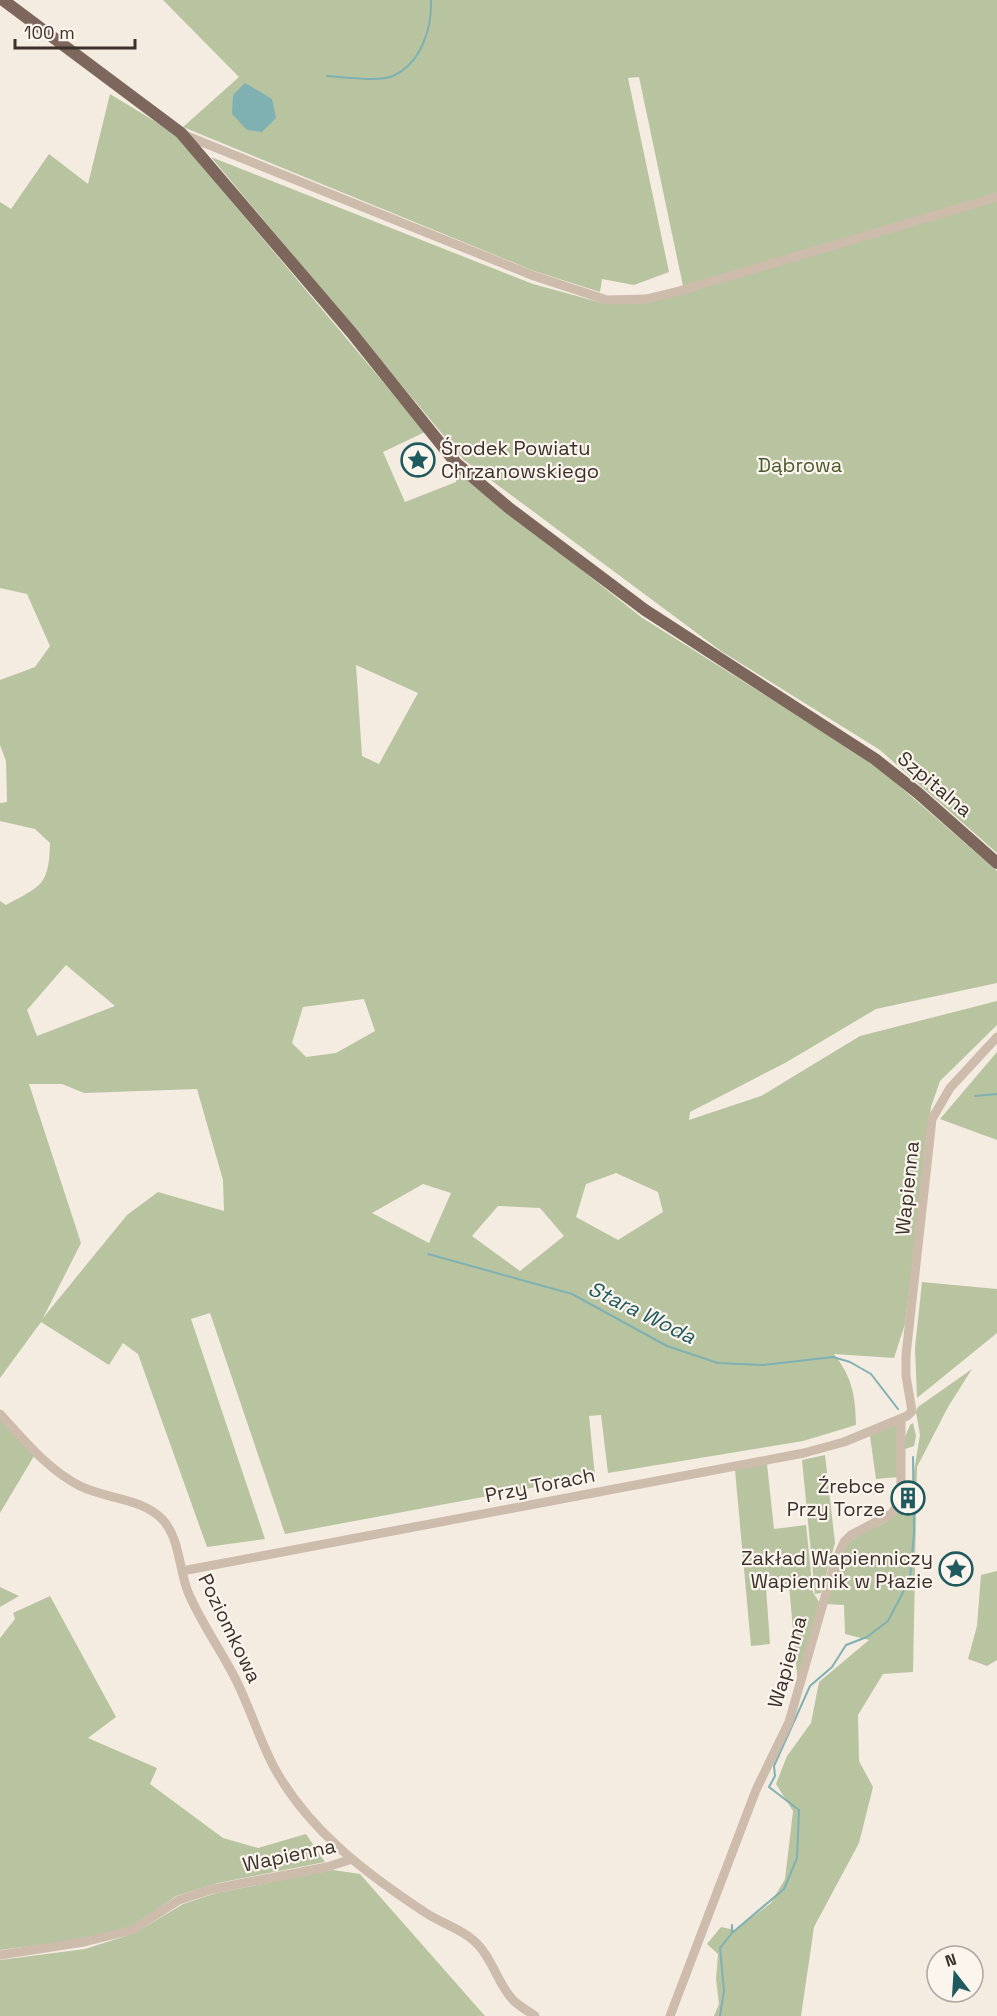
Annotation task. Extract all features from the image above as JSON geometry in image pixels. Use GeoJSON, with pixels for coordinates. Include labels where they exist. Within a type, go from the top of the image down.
{"type":"FeatureCollection","features":[{"type":"Feature","properties":{"kind":"main road"},"geometry":{"type":"LineString","coordinates":[[3,0],[181,133]]}},
{"type":"Feature","properties":{"kind":"main road","name":"Szpitalna"},"geometry":{"type":"LineString","coordinates":[[181,133],[351,332],[456,463],[509,508],[645,610],[875,759],[918,793],[997,863]]}},
{"type":"Feature","properties":{"kind":"street"},"geometry":{"type":"LineString","coordinates":[[181,133],[534,276],[608,300],[646,299],[679,291],[997,197]]}},
{"type":"Feature","properties":{"kind":"street","name":"Wapienna"},"geometry":{"type":"LineString","coordinates":[[670,2016],[756,1790],[789,1722],[834,1562],[844,1542],[851,1535],[891,1514],[901,1501],[901,1419],[912,1411],[906,1376],[906,1355],[932,1119],[939,1103],[950,1088],[997,1037]]}},
{"type":"Feature","properties":{"kind":"street","name":"Poziomkowa"},"geometry":{"type":"LineString","coordinates":[[0,1414],[42,1460],[59,1474],[80,1486],[152,1511],[169,1529],[195,1609],[234,1677],[274,1768],[309,1816],[352,1859]]}},
{"type":"Feature","properties":{"kind":"street","name":"Przy Torach"},"geometry":{"type":"LineString","coordinates":[[182,1571],[804,1453],[844,1442],[901,1419]]}},
{"type":"Feature","properties":{"kind":"street","name":"Wapienna"},"geometry":{"type":"LineString","coordinates":[[0,1955],[84,1942],[132,1930],[179,1900],[213,1888],[327,1867],[352,1859],[439,1922],[468,1935],[479,1945],[513,2000],[535,2016]]}},
{"type":"Feature","properties":{"kind":"green space"},"geometry":{"type":"Polygon","coordinates":[[[163,0],[997,0],[997,194],[683,286],[639,77],[628,78],[669,272],[634,285],[602,279],[600,292],[534,271],[183,127],[239,77],[163,0]]]}},
{"type":"Feature","properties":{"kind":"green space"},"geometry":{"type":"Polygon","coordinates":[[[110,94],[174,133],[425,432],[383,452],[405,502],[456,482],[455,469],[641,617],[873,763],[997,871],[997,983],[876,1009],[785,1063],[690,1112],[689,1120],[761,1096],[860,1036],[997,1001],[997,1025],[940,1081],[931,1107],[905,1324],[894,1358],[834,1354],[852,1388],[856,1425],[803,1441],[608,1473],[601,1415],[589,1416],[595,1476],[285,1534],[210,1313],[191,1319],[265,1539],[207,1547],[138,1354],[123,1343],[109,1365],[41,1322],[0,1378],[0,901],[6,905],[41,883],[48,868],[50,843],[35,829],[0,821],[0,803],[7,802],[6,761],[0,745],[0,680],[35,667],[50,646],[27,594],[0,588],[0,202],[11,209],[49,154],[88,184],[110,94]],[[356,665],[362,756],[379,764],[418,693],[356,665]],[[66,965],[27,1010],[37,1036],[115,1006],[66,965]],[[364,999],[303,1007],[292,1043],[306,1057],[336,1053],[375,1031],[364,999]],[[29,1084],[81,1243],[43,1318],[127,1215],[158,1192],[224,1211],[223,1180],[197,1089],[84,1093],[62,1084],[29,1084]],[[616,1173],[586,1184],[576,1217],[618,1240],[663,1212],[658,1192],[616,1173]],[[423,1184],[372,1213],[429,1243],[451,1193],[423,1184]],[[498,1206],[472,1236],[520,1271],[564,1236],[540,1208],[498,1206]]]}},
{"type":"Feature","properties":{"kind":"green space","name":"Dąbrowa"},"geometry":{"type":"Polygon","coordinates":[[[211,157],[533,284],[606,304],[647,303],[997,200],[997,853],[880,750],[721,651],[464,460],[211,157]]]}},
{"type":"Feature","properties":{"kind":"green space"},"geometry":{"type":"Polygon","coordinates":[[[997,1052],[997,1140],[940,1119],[997,1052]]]}},
{"type":"Feature","properties":{"kind":"green space"},"geometry":{"type":"Polygon","coordinates":[[[922,1282],[997,1289],[997,1333],[917,1398],[915,1348],[922,1282]]]}},
{"type":"Feature","properties":{"kind":"green space"},"geometry":{"type":"Polygon","coordinates":[[[972,1369],[948,1407],[917,1467],[913,1672],[883,1674],[858,1715],[859,1761],[873,1787],[859,1843],[814,1927],[801,2016],[714,2016],[719,2004],[716,1979],[718,1954],[707,1944],[721,1927],[735,1930],[771,1903],[785,1879],[793,1811],[776,1784],[787,1756],[811,1723],[819,1682],[869,1640],[845,1634],[844,1605],[826,1604],[836,1563],[849,1543],[859,1535],[888,1521],[894,1515],[906,1493],[907,1513],[920,1435],[916,1412],[918,1407],[972,1369]]]}},
{"type":"Feature","properties":{"kind":"green space"},"geometry":{"type":"Polygon","coordinates":[[[0,1418],[37,1451],[0,1513],[0,1418]]]}},
{"type":"Feature","properties":{"kind":"green space"},"geometry":{"type":"Polygon","coordinates":[[[913,1423],[916,1436],[914,1446],[905,1449],[905,1437],[913,1423]]]}},
{"type":"Feature","properties":{"kind":"green space"},"geometry":{"type":"Polygon","coordinates":[[[897,1424],[899,1477],[876,1479],[870,1436],[897,1424]]]}},
{"type":"Feature","properties":{"kind":"green space"},"geometry":{"type":"Polygon","coordinates":[[[825,1455],[835,1543],[821,1593],[815,1594],[802,1460],[825,1455]]]}},
{"type":"Feature","properties":{"kind":"green space"},"geometry":{"type":"Polygon","coordinates":[[[767,1464],[774,1529],[806,1525],[813,1592],[819,1602],[798,1685],[789,1585],[766,1587],[770,1644],[751,1646],[735,1470],[767,1464]]]}},
{"type":"Feature","properties":{"kind":"green space"},"geometry":{"type":"Polygon","coordinates":[[[997,1571],[997,1660],[987,1666],[968,1659],[977,1626],[981,1575],[997,1571]]]}},
{"type":"Feature","properties":{"kind":"green space"},"geometry":{"type":"Polygon","coordinates":[[[0,1587],[19,1596],[0,1607],[0,1587]]]}},
{"type":"Feature","properties":{"kind":"green space"},"geometry":{"type":"Polygon","coordinates":[[[50,1596],[116,1717],[88,1738],[157,1768],[150,1784],[223,1838],[258,1848],[306,1834],[325,1862],[218,1883],[176,1896],[133,1926],[83,1939],[0,1950],[0,1638],[15,1619],[13,1613],[50,1596]]]}},
{"type":"Feature","properties":{"kind":"green space"},"geometry":{"type":"Polygon","coordinates":[[[333,1870],[360,1874],[485,2016],[0,2016],[0,1960],[85,1949],[135,1933],[183,1904],[216,1893],[333,1870]]]}},
{"type":"Feature","properties":{"kind":"water"},"geometry":{"type":"Polygon","coordinates":[[[245,83],[272,99],[276,118],[262,132],[247,130],[232,114],[233,95],[245,83]]]}},
{"type":"Feature","properties":{"kind":"waterway"},"geometry":{"type":"LineString","coordinates":[[327,76],[379,79],[393,76],[403,70],[418,54],[423,44],[427,33],[431,0]]}},
{"type":"Feature","properties":{"kind":"waterway"},"geometry":{"type":"LineString","coordinates":[[975,1096],[997,1094]]}},
{"type":"Feature","properties":{"kind":"waterway","name":"Stara Woda"},"geometry":{"type":"LineString","coordinates":[[428,1254],[572,1294],[667,1346],[718,1363],[763,1365],[833,1357],[850,1362],[871,1374],[898,1409]]}},
{"type":"Feature","properties":{"kind":"waterway","name":"Stara Woda"},"geometry":{"type":"LineString","coordinates":[[720,2016],[724,1991],[720,1948],[732,1933],[784,1889],[797,1858],[799,1810],[769,1787],[775,1776],[774,1766],[810,1686],[832,1667],[846,1645],[867,1637],[888,1621],[910,1579],[914,1532],[913,1457]]}},
{"type":"Feature","properties":{"kind":"waterway","name":"Stara Woda"},"geometry":{"type":"LineString","coordinates":[[732,1925],[732,1933]]}},
{"type":"Feature","properties":{"kind":"place","name":"Środek Powiatu Chrzanowskiego"},"geometry":{"type":"Point","coordinates":[418,460]}},
{"type":"Feature","properties":{"kind":"place","name":"Źrebce Przy Torze"},"geometry":{"type":"Point","coordinates":[908,1498]}},
{"type":"Feature","properties":{"kind":"place","name":"Zakład Wapienniczy Wapiennik w Płazie"},"geometry":{"type":"Point","coordinates":[956,1569]}}]}
